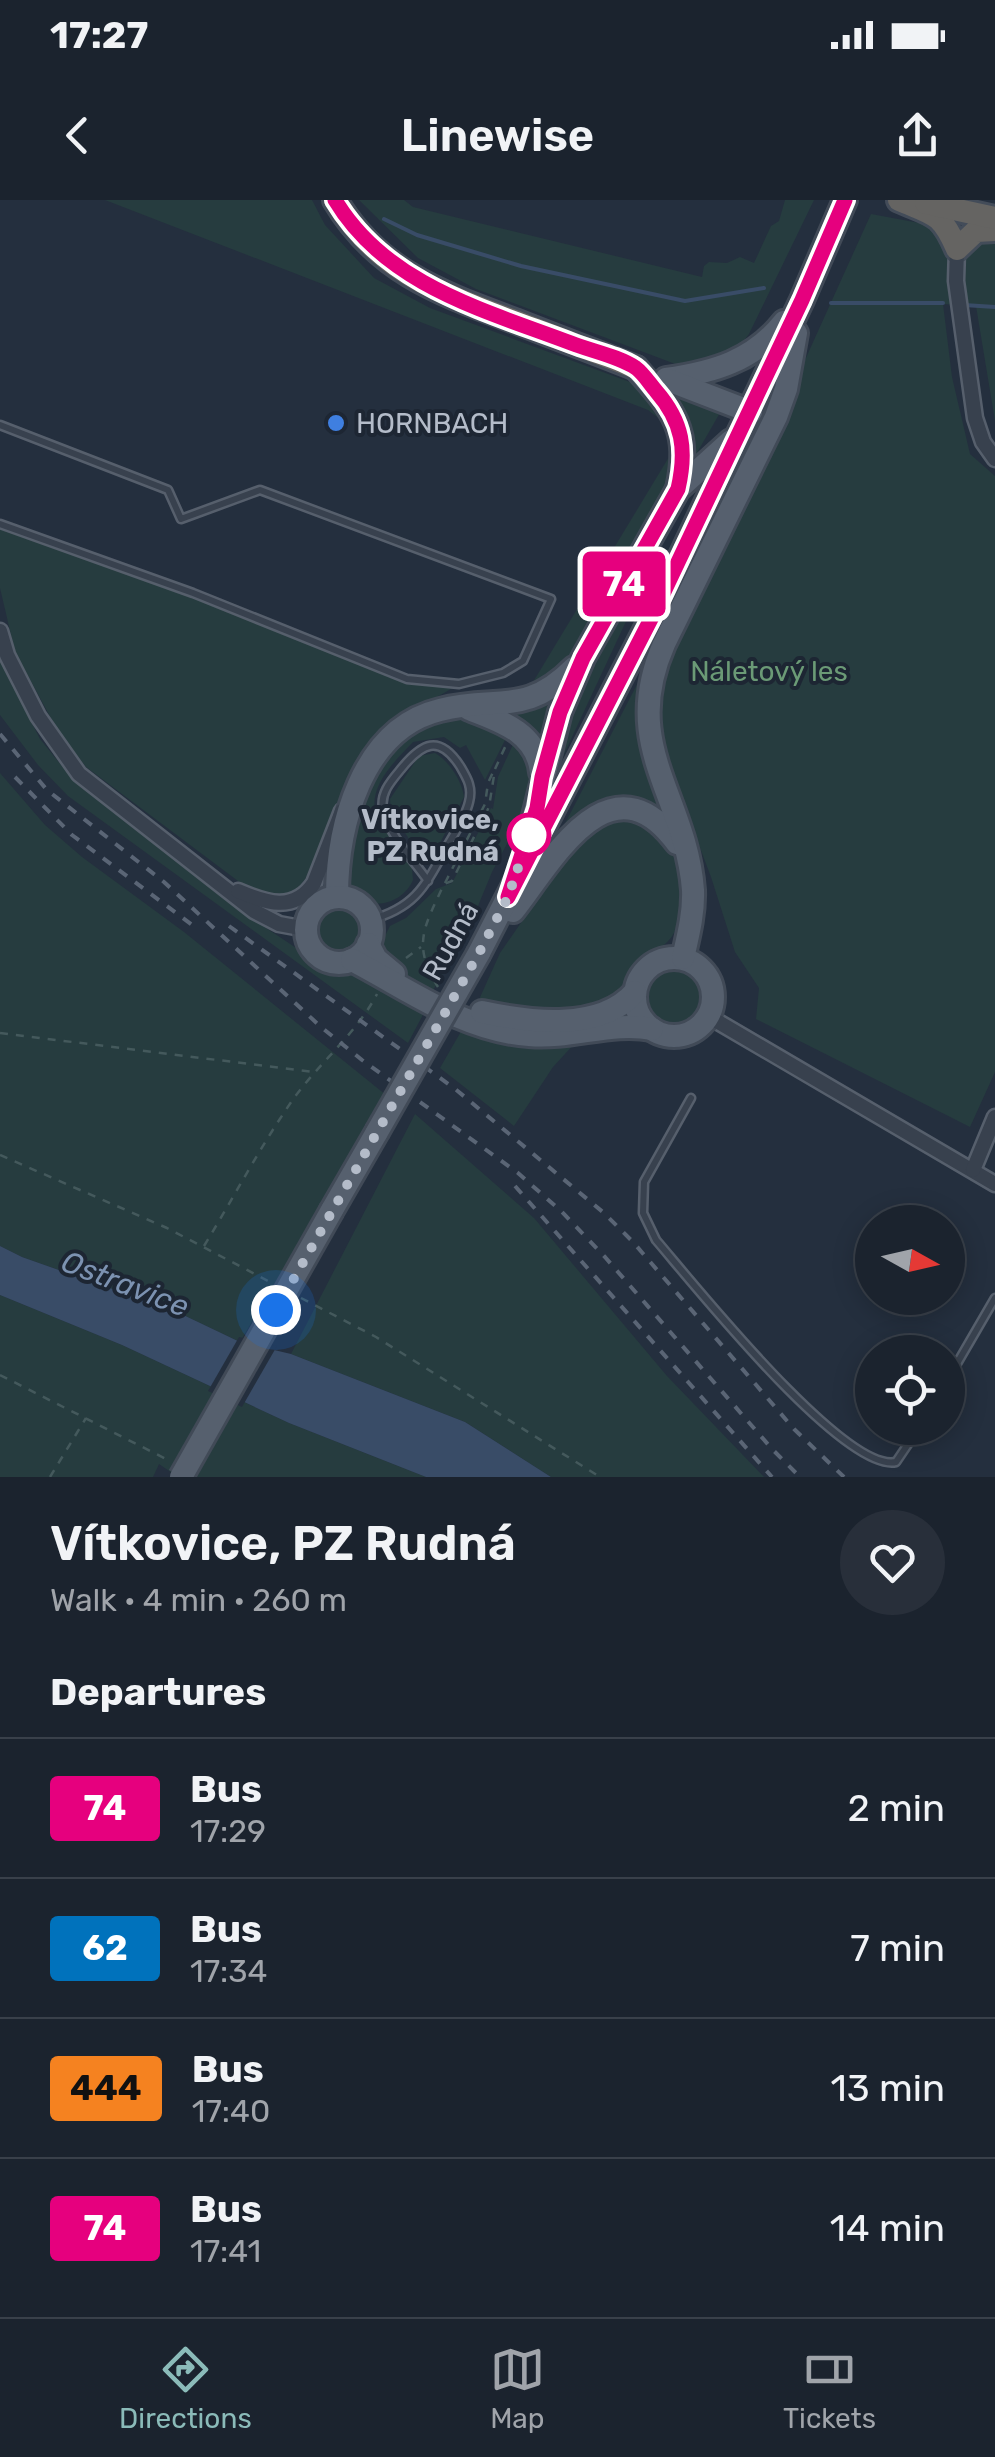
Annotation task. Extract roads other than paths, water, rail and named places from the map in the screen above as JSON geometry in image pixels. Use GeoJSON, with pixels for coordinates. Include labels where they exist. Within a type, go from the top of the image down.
{"type":"FeatureCollection","features":[{"type":"Feature","properties":{"kind":"highway"},"geometry":{"type":"LineString","coordinates":[[335,200],[372,248],[436,291],[636,368]]}},
{"type":"Feature","properties":{"kind":"highway"},"geometry":{"type":"LineString","coordinates":[[899,200],[945,222],[956,249],[976,232],[995,230]]}},
{"type":"Feature","properties":{"kind":"highway"},"geometry":{"type":"LineString","coordinates":[[913,200],[995,218]]}},
{"type":"Feature","properties":{"kind":"main road","name":"Rudná"},"geometry":{"type":"LineString","coordinates":[[175,1469],[332,1210],[479,953],[653,615],[841,209]]}},
{"type":"Feature","properties":{"kind":"main road"},"geometry":{"type":"LineString","coordinates":[[666,379],[709,372],[740,360],[770,340],[802,300]]}},
{"type":"Feature","properties":{"kind":"main road"},"geometry":{"type":"LineString","coordinates":[[682,958],[693,907],[686,858],[650,741],[648,708],[652,680],[664,644],[776,417],[786,388],[802,300]]}},
{"type":"Feature","properties":{"kind":"main road"},"geometry":{"type":"LineString","coordinates":[[508,897],[537,808],[560,712],[583,658],[678,489],[746,421],[666,379],[636,368]]}},
{"type":"Feature","properties":{"kind":"main road"},"geometry":{"type":"LineString","coordinates":[[636,368],[669,406],[680,426],[684,450],[678,489]]}},
{"type":"Feature","properties":{"kind":"main road"},"geometry":{"type":"LineString","coordinates":[[337,897],[343,834],[355,789],[402,729],[426,714],[538,696],[556,686],[583,658]]}},
{"type":"Feature","properties":{"kind":"main road"},"geometry":{"type":"LineString","coordinates":[[460,706],[516,730],[534,746],[542,777]]}},
{"type":"Feature","properties":{"kind":"main road"},"geometry":{"type":"LineString","coordinates":[[479,953],[582,823],[602,812],[624,810],[648,815],[664,826],[686,858]]}},
{"type":"Feature","properties":{"kind":"main road"},"geometry":{"type":"LineString","coordinates":[[363,942],[333,963],[316,955],[306,939],[312,911],[318,904],[337,897],[358,903],[363,942],[387,974],[466,1021],[529,1036],[576,1035],[615,1027],[686,1034],[708,1016],[713,997],[708,978],[695,963],[666,958],[652,964],[640,976],[635,992],[638,1013],[652,1029]]}},
{"type":"Feature","properties":{"kind":"main road"},"geometry":{"type":"LineString","coordinates":[[387,974],[447,1000],[502,1016],[557,1020],[612,1011],[635,992]]}},
{"type":"Feature","properties":{"kind":"street"},"geometry":{"type":"LineString","coordinates":[[956,249],[956,281],[974,418],[982,442],[995,459]]}},
{"type":"Feature","properties":{"kind":"street"},"geometry":{"type":"LineString","coordinates":[[0,630],[38,716],[79,774],[261,915],[306,930]]}},
{"type":"Feature","properties":{"kind":"street"},"geometry":{"type":"LineString","coordinates":[[224,885],[272,904],[295,900],[307,893],[334,826],[355,789]]}},
{"type":"Feature","properties":{"kind":"street"},"geometry":{"type":"LineString","coordinates":[[708,1016],[995,1184]]}},
{"type":"Feature","properties":{"kind":"street"},"geometry":{"type":"LineString","coordinates":[[972,1170],[995,1117]]}},
{"type":"Feature","properties":{"kind":"lane"},"geometry":{"type":"LineString","coordinates":[[0,425],[168,490],[181,520],[260,490],[551,599],[522,661],[502,674],[459,684],[408,680],[192,592],[0,524]]}},
{"type":"Feature","properties":{"kind":"lane"},"geometry":{"type":"LineString","coordinates":[[363,942],[408,905],[428,881],[466,811],[470,796],[468,778],[451,753],[433,746],[414,752],[386,790],[383,802],[390,824],[428,881]]}},
{"type":"Feature","properties":{"kind":"lane"},"geometry":{"type":"LineString","coordinates":[[690,1098],[644,1182],[642,1213],[656,1240],[797,1398],[854,1450],[877,1462],[896,1462],[908,1445]]}},
{"type":"Feature","properties":{"kind":"lane"},"geometry":{"type":"LineString","coordinates":[[965,1350],[995,1298]]}},
{"type":"Feature","properties":{"kind":"water"},"geometry":{"type":"Polygon","coordinates":[[[0,1246],[175,1311],[240,1342],[291,1354],[465,1422],[551,1477],[426,1477],[289,1423],[122,1345],[0,1295],[0,1246]]]}},
{"type":"Feature","properties":{"kind":"waterway"},"geometry":{"type":"LineString","coordinates":[[384,219],[417,235],[521,266],[685,301],[764,288]]}},
{"type":"Feature","properties":{"kind":"waterway"},"geometry":{"type":"LineString","coordinates":[[831,303],[943,303]]}},
{"type":"Feature","properties":{"kind":"waterway"},"geometry":{"type":"LineString","coordinates":[[964,305],[995,307]]}},
{"type":"Feature","properties":{"kind":"railway"},"geometry":{"type":"LineString","coordinates":[[0,734],[47,790],[164,882],[321,1027],[518,1173],[561,1211],[800,1477]]}},
{"type":"Feature","properties":{"kind":"railway"},"geometry":{"type":"LineString","coordinates":[[15,777],[72,835],[195,927]]}},
{"type":"Feature","properties":{"kind":"railway"},"geometry":{"type":"LineString","coordinates":[[229,926],[454,1088],[604,1213],[794,1429],[844,1477]]}},
{"type":"Feature","properties":{"kind":"railway"},"geometry":{"type":"LineString","coordinates":[[515,1186],[772,1477]]}},
{"type":"Feature","properties":{"kind":"place","name":"HORNBACH"},"geometry":{"type":"Point","coordinates":[336,423]}},
{"type":"Feature","properties":{"kind":"place","name":"Vítkovice, PZ Rudná"},"geometry":{"type":"Point","coordinates":[529,835]}},
{"type":"Feature","properties":{"kind":"park label","name":"Náletový les"},"geometry":{"type":"Point","coordinates":[769,671]}},
{"type":"Feature","properties":{"kind":"water label","name":"Ostravice"},"geometry":{"type":"Point","coordinates":[125,1284]}}]}
